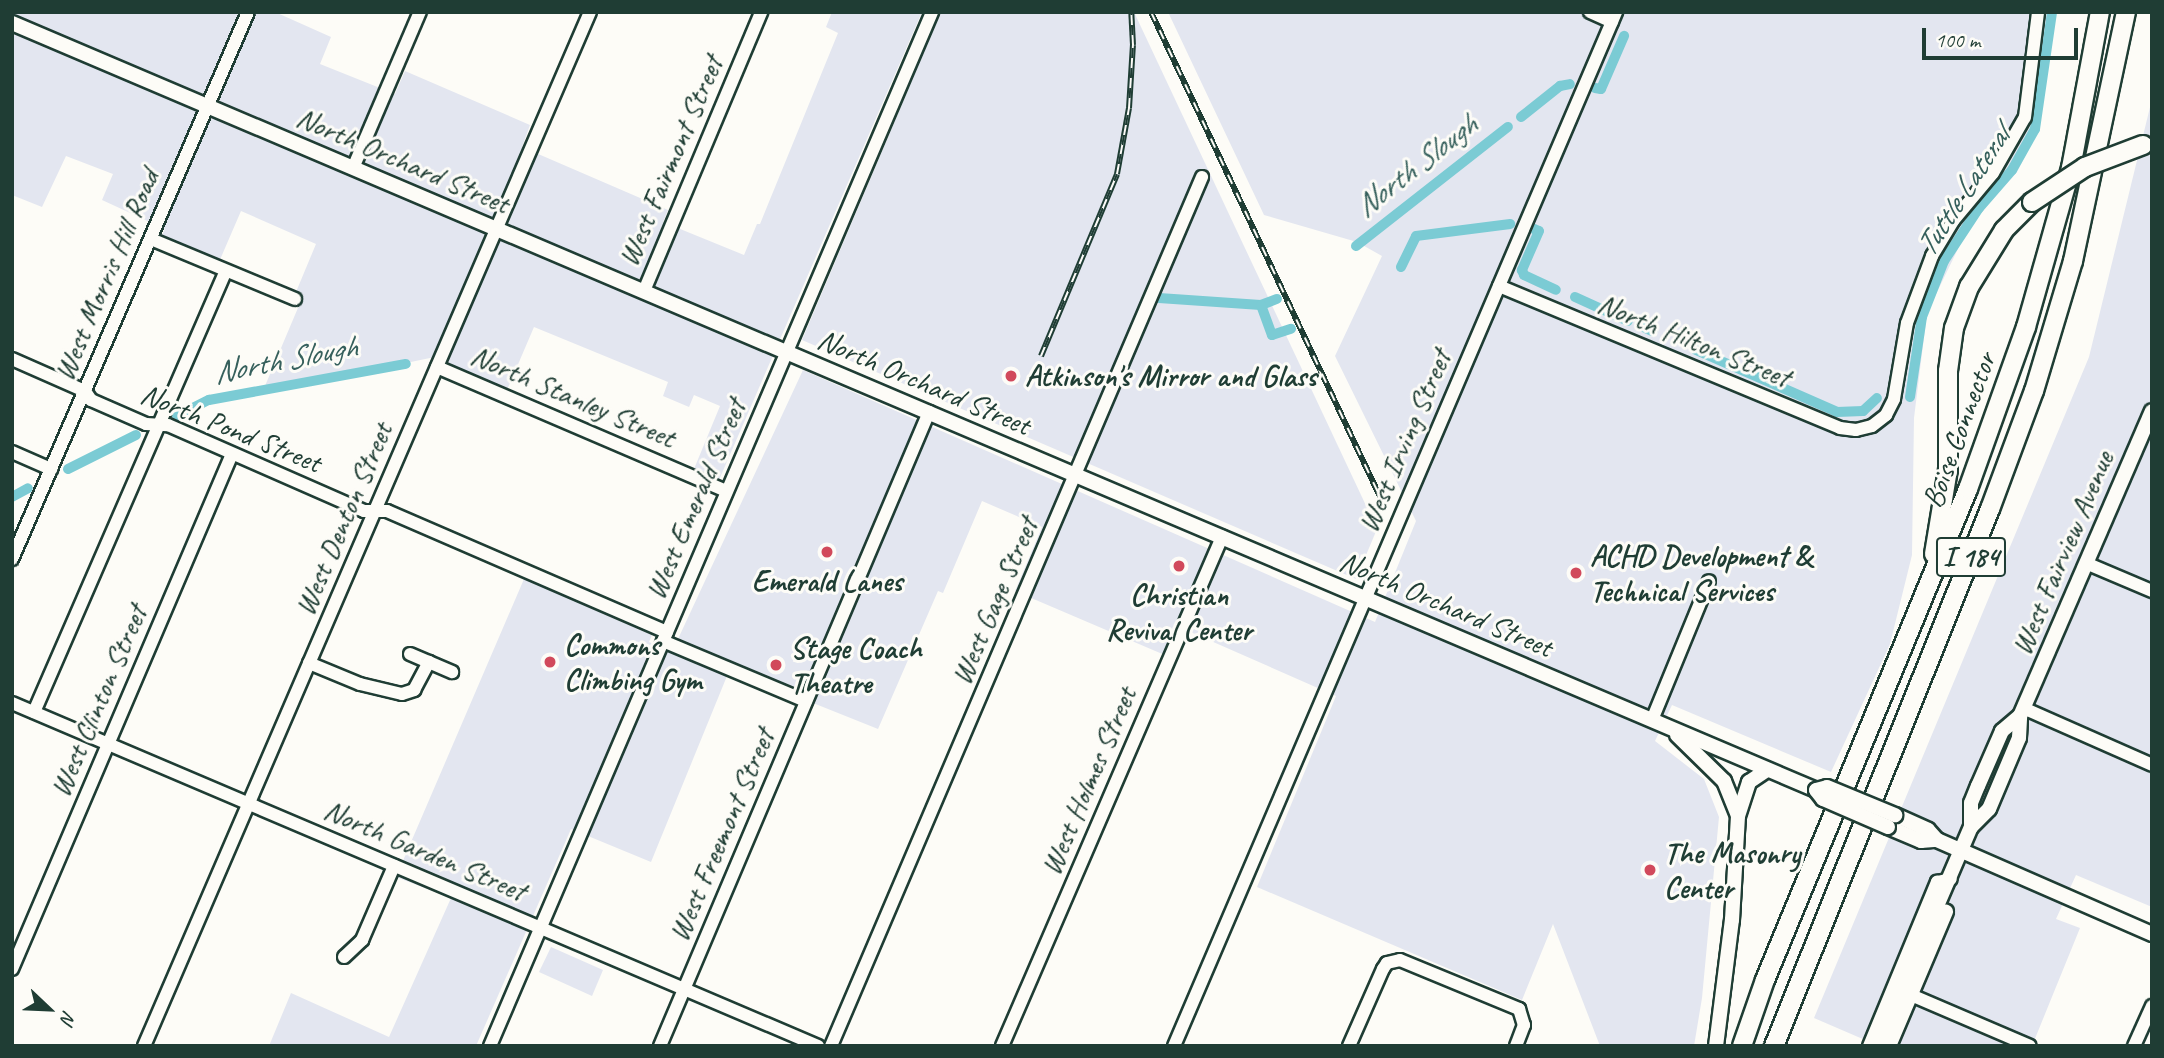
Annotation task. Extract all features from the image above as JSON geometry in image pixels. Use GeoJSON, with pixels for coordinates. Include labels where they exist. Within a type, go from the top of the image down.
{"type":"FeatureCollection","features":[{"type":"Feature","properties":{"kind":"highway","name":"Boise Connector"},"geometry":{"type":"LineString","coordinates":[[1742,1046],[1765,981],[1968,489],[2025,327],[2071,168],[2100,12]]}},
{"type":"Feature","properties":{"kind":"highway","name":"Boise Connector"},"geometry":{"type":"LineString","coordinates":[[1774,1046],[1990,509],[2034,391],[2073,261],[2120,53],[2126,12]]}},
{"type":"Feature","properties":{"kind":"highway"},"geometry":{"type":"LineString","coordinates":[[2120,53],[2133,12]]}},
{"type":"Feature","properties":{"kind":"highway"},"geometry":{"type":"LineString","coordinates":[[1929,585],[1948,468],[1948,372],[1954,328],[1969,287],[2004,230],[2032,202],[2085,167],[2148,143]]}},
{"type":"Feature","properties":{"kind":"main road","name":"North Orchard Street"},"geometry":{"type":"LineString","coordinates":[[12,23],[1767,770],[1814,789],[1827,787],[1892,821],[1928,830],[1937,840],[2152,934]]}},
{"type":"Feature","properties":{"kind":"main road","name":"West Fairview Avenue"},"geometry":{"type":"LineString","coordinates":[[1889,1046],[1955,890],[1951,879],[1971,827],[1970,803],[2002,731],[2022,712],[2151,413]]}},
{"type":"Feature","properties":{"kind":"main road"},"geometry":{"type":"LineString","coordinates":[[1668,727],[1724,781],[1738,816]]}},
{"type":"Feature","properties":{"kind":"main road"},"geometry":{"type":"LineString","coordinates":[[1716,1046],[1732,920],[1738,816],[1749,782],[1767,770]]}},
{"type":"Feature","properties":{"kind":"main road"},"geometry":{"type":"LineString","coordinates":[[1877,1046],[1951,879]]}},
{"type":"Feature","properties":{"kind":"street","name":"West Morris Hill Road"},"geometry":{"type":"LineString","coordinates":[[12,559],[248,12]]}},
{"type":"Feature","properties":{"kind":"street"},"geometry":{"type":"LineString","coordinates":[[353,168],[420,12]]}},
{"type":"Feature","properties":{"kind":"street","name":"West Denton Street"},"geometry":{"type":"LineString","coordinates":[[144,1046],[590,12]]}},
{"type":"Feature","properties":{"kind":"street","name":"West Fairmont Street"},"geometry":{"type":"LineString","coordinates":[[644,291],[761,12]]}},
{"type":"Feature","properties":{"kind":"street","name":"West Emerald Street"},"geometry":{"type":"LineString","coordinates":[[490,1046],[932,12]]}},
{"type":"Feature","properties":{"kind":"street"},"geometry":{"type":"LineString","coordinates":[[1590,12],[1614,17]]}},
{"type":"Feature","properties":{"kind":"street","name":"North Hilton Street"},"geometry":{"type":"LineString","coordinates":[[1499,286],[1840,428],[1856,430],[1872,426],[1886,415],[1894,399],[1907,323],[1932,256],[1953,221],[1993,173],[2025,117],[2038,12]]}},
{"type":"Feature","properties":{"kind":"street","name":"West Irving Street"},"geometry":{"type":"LineString","coordinates":[[1174,1046],[1614,17]]}},
{"type":"Feature","properties":{"kind":"street","name":"West Gage Street"},"geometry":{"type":"LineString","coordinates":[[831,1046],[1202,177]]}},
{"type":"Feature","properties":{"kind":"street"},"geometry":{"type":"LineString","coordinates":[[151,239],[295,299]]}},
{"type":"Feature","properties":{"kind":"street"},"geometry":{"type":"LineString","coordinates":[[34,712],[226,271]]}},
{"type":"Feature","properties":{"kind":"street","name":"North Pond Street"},"geometry":{"type":"LineString","coordinates":[[12,359],[85,391],[91,400],[146,424],[168,425],[364,511],[387,511],[806,701]]}},
{"type":"Feature","properties":{"kind":"street","name":"North Stanley Street"},"geometry":{"type":"LineString","coordinates":[[437,366],[727,491]]}},
{"type":"Feature","properties":{"kind":"street","name":"West Freemont Street"},"geometry":{"type":"LineString","coordinates":[[660,1046],[929,412]]}},
{"type":"Feature","properties":{"kind":"street"},"geometry":{"type":"LineString","coordinates":[[12,452],[51,469]]}},
{"type":"Feature","properties":{"kind":"street","name":"West Clinton Street"},"geometry":{"type":"LineString","coordinates":[[12,969],[232,454]]}},
{"type":"Feature","properties":{"kind":"street","name":"West Holmes Street"},"geometry":{"type":"LineString","coordinates":[[1002,1046],[1222,537]]}},
{"type":"Feature","properties":{"kind":"street"},"geometry":{"type":"LineString","coordinates":[[2086,563],[2152,591]]}},
{"type":"Feature","properties":{"kind":"street"},"geometry":{"type":"LineString","coordinates":[[1652,720],[1709,581]]}},
{"type":"Feature","properties":{"kind":"street"},"geometry":{"type":"LineString","coordinates":[[410,654],[452,672]]}},
{"type":"Feature","properties":{"kind":"street"},"geometry":{"type":"LineString","coordinates":[[309,663],[360,684],[402,694],[414,690],[429,662]]}},
{"type":"Feature","properties":{"kind":"street","name":"North Garden Street"},"geometry":{"type":"LineString","coordinates":[[12,703],[818,1046]]}},
{"type":"Feature","properties":{"kind":"street"},"geometry":{"type":"LineString","coordinates":[[2022,712],[2152,765]]}},
{"type":"Feature","properties":{"kind":"street"},"geometry":{"type":"LineString","coordinates":[[344,957],[362,940],[394,866]]}},
{"type":"Feature","properties":{"kind":"street","name":"West Fairview Avenue"},"geometry":{"type":"LineString","coordinates":[[1869,1046],[1937,882],[1951,879]]}},
{"type":"Feature","properties":{"kind":"street"},"geometry":{"type":"LineString","coordinates":[[1349,1046],[1382,969],[1394,960],[1407,962],[1513,1005],[1523,1016],[1524,1026],[1516,1046]]}},
{"type":"Feature","properties":{"kind":"street"},"geometry":{"type":"LineString","coordinates":[[1911,995],[2030,1046]]}},
{"type":"Feature","properties":{"kind":"street"},"geometry":{"type":"LineString","coordinates":[[2134,1046],[2152,1006]]}},
{"type":"Feature","properties":{"kind":"shaded area"},"geometry":{"type":"Polygon","coordinates":[[[12,12],[275,12],[331,37],[320,64],[395,94],[405,71],[530,125],[522,147],[668,210],[663,222],[744,255],[757,224],[760,224],[838,33],[826,27],[832,12],[922,12],[719,480],[694,469],[720,406],[694,395],[689,407],[663,396],[668,382],[534,327],[507,390],[430,358],[262,393],[303,296],[296,292],[316,244],[241,211],[219,262],[162,235],[165,229],[102,200],[113,174],[66,156],[42,207],[12,195],[12,12]]]}},
{"type":"Feature","properties":{"kind":"shaded area"},"geometry":{"type":"Polygon","coordinates":[[[941,12],[1134,12],[1377,529],[1356,579],[802,340],[941,12]]]}},
{"type":"Feature","properties":{"kind":"shaded area"},"geometry":{"type":"Polygon","coordinates":[[[1168,12],[2053,12],[2040,126],[2017,172],[1968,228],[1927,313],[1914,418],[1912,555],[1890,644],[1831,772],[1672,705],[1655,741],[1704,779],[1719,817],[1702,998],[1694,1046],[1600,1046],[1553,924],[1522,1000],[1257,887],[1336,696],[1179,627],[1167,656],[1015,591],[1042,527],[982,501],[943,593],[938,591],[878,729],[813,703],[814,697],[678,639],[803,370],[1375,622],[1416,521],[1335,356],[1382,256],[1357,242],[1264,215],[1168,12]]]}},
{"type":"Feature","properties":{"kind":"shaded area"},"geometry":{"type":"Polygon","coordinates":[[[2152,99],[2152,907],[2076,875],[2056,919],[2080,928],[2032,1046],[1879,1046],[1814,1018],[2089,357],[2152,99]]]}},
{"type":"Feature","properties":{"kind":"shaded area"},"geometry":{"type":"Polygon","coordinates":[[[524,579],[652,635],[649,642],[727,676],[651,862],[571,829],[476,1046],[269,1046],[291,993],[389,1037],[451,898],[396,877],[524,579]]]}},
{"type":"Feature","properties":{"kind":"shaded area"},"geometry":{"type":"Polygon","coordinates":[[[551,947],[603,970],[592,996],[539,972],[551,947]]]}},
{"type":"Feature","properties":{"kind":"waterway","name":"Tuttle Lateral"},"geometry":{"type":"LineString","coordinates":[[1910,397],[1922,317],[1944,261],[1979,208],[2012,170],[2035,129],[2052,12]]}},
{"type":"Feature","properties":{"kind":"waterway","name":"North Slough"},"geometry":{"type":"LineString","coordinates":[[1595,88],[1601,89],[1624,36]]}},
{"type":"Feature","properties":{"kind":"waterway","name":"North Slough"},"geometry":{"type":"LineString","coordinates":[[1521,117],[1560,86],[1570,84]]}},
{"type":"Feature","properties":{"kind":"waterway","name":"North Slough"},"geometry":{"type":"LineString","coordinates":[[1356,246],[1508,127]]}},
{"type":"Feature","properties":{"kind":"waterway","name":"Tuttle Lateral"},"geometry":{"type":"LineString","coordinates":[[1401,267],[1416,236],[1510,224]]}},
{"type":"Feature","properties":{"kind":"waterway","name":"Tuttle Lateral"},"geometry":{"type":"LineString","coordinates":[[1534,229],[1539,231],[1522,270],[1524,275],[1556,290]]}},
{"type":"Feature","properties":{"kind":"waterway","name":"Tuttle Lateral"},"geometry":{"type":"LineString","coordinates":[[1575,297],[1628,321]]}},
{"type":"Feature","properties":{"kind":"waterway","name":"North Slough"},"geometry":{"type":"LineString","coordinates":[[1159,298],[1261,305],[1277,299]]}},
{"type":"Feature","properties":{"kind":"waterway","name":"Tuttle Lateral"},"geometry":{"type":"LineString","coordinates":[[1261,305],[1272,335],[1291,329]]}},
{"type":"Feature","properties":{"kind":"waterway","name":"Tuttle Lateral"},"geometry":{"type":"LineString","coordinates":[[1645,328],[1652,331]]}},
{"type":"Feature","properties":{"kind":"waterway","name":"Tuttle Lateral"},"geometry":{"type":"LineString","coordinates":[[1696,350],[1837,412],[1863,411],[1877,398]]}},
{"type":"Feature","properties":{"kind":"waterway","name":"North Slough"},"geometry":{"type":"LineString","coordinates":[[177,416],[209,400],[406,364]]}},
{"type":"Feature","properties":{"kind":"waterway","name":"North Slough"},"geometry":{"type":"LineString","coordinates":[[68,469],[136,435]]}},
{"type":"Feature","properties":{"kind":"waterway","name":"North Slough"},"geometry":{"type":"LineString","coordinates":[[12,497],[28,488]]}},
{"type":"Feature","properties":{"kind":"railway"},"geometry":{"type":"LineString","coordinates":[[1041,356],[1117,174],[1129,108],[1133,45],[1131,12]]}},
{"type":"Feature","properties":{"kind":"railway"},"geometry":{"type":"LineString","coordinates":[[1151,12],[1382,501]]}},
{"type":"Feature","properties":{"kind":"place","name":"Atkinson's Mirror and Glass"},"geometry":{"type":"Point","coordinates":[1011,376]}},
{"type":"Feature","properties":{"kind":"place","name":"Emerald Lanes"},"geometry":{"type":"Point","coordinates":[827,552]}},
{"type":"Feature","properties":{"kind":"place","name":"Christian Revival Center"},"geometry":{"type":"Point","coordinates":[1179,566]}},
{"type":"Feature","properties":{"kind":"place","name":"ACHD Development & Technical Services"},"geometry":{"type":"Point","coordinates":[1576,573]}},
{"type":"Feature","properties":{"kind":"place","name":"Commons Climbing Gym"},"geometry":{"type":"Point","coordinates":[550,662]}},
{"type":"Feature","properties":{"kind":"place","name":"Stage Coach Theatre"},"geometry":{"type":"Point","coordinates":[776,665]}},
{"type":"Feature","properties":{"kind":"place","name":"The Masonry Center"},"geometry":{"type":"Point","coordinates":[1650,870]}}]}
